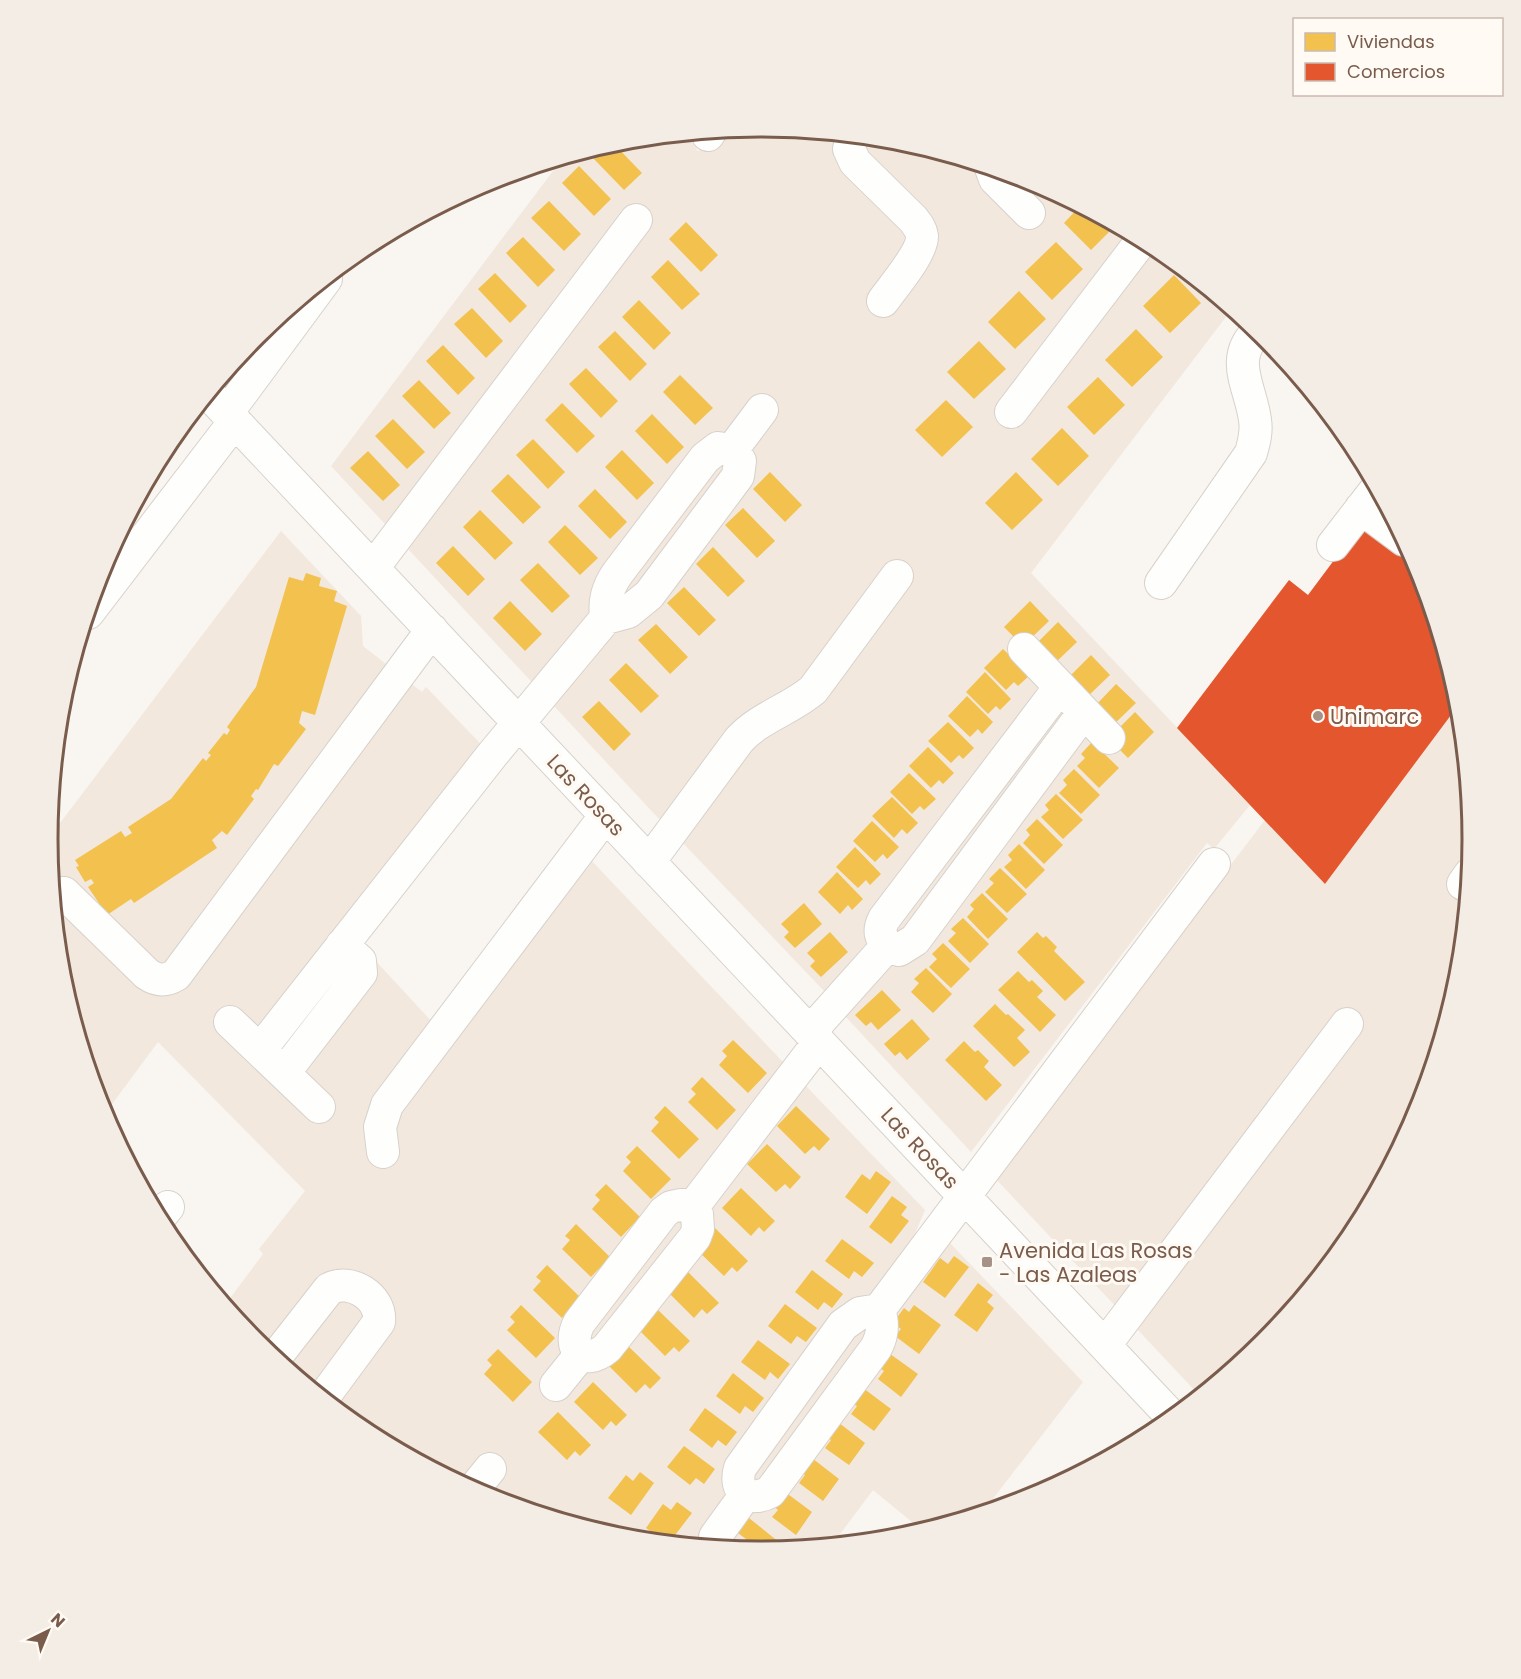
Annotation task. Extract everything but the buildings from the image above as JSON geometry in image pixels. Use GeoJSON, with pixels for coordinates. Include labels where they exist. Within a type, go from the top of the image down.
{"type":"FeatureCollection","features":[{"type":"Feature","properties":{"kind":"street"},"geometry":{"type":"LineString","coordinates":[[850,144],[849,149],[855,162],[913,219],[922,235],[918,250],[883,301]]}},
{"type":"Feature","properties":{"kind":"street"},"geometry":{"type":"LineString","coordinates":[[995,178],[1029,213]]}},
{"type":"Feature","properties":{"kind":"street"},"geometry":{"type":"LineString","coordinates":[[373,568],[636,220]]}},
{"type":"Feature","properties":{"kind":"street"},"geometry":{"type":"LineString","coordinates":[[1011,412],[1137,247]]}},
{"type":"Feature","properties":{"kind":"street"},"geometry":{"type":"LineString","coordinates":[[107,585],[224,409],[304,307]]}},
{"type":"Feature","properties":{"kind":"street"},"geometry":{"type":"LineString","coordinates":[[1161,583],[1251,453],[1256,432],[1255,420],[1242,362],[1248,342],[1252,338]]}},
{"type":"Feature","properties":{"kind":"street","name":"Las Rosas"},"geometry":{"type":"LineString","coordinates":[[224,409],[1167,1411]]}},
{"type":"Feature","properties":{"kind":"street"},"geometry":{"type":"LineString","coordinates":[[260,1050],[519,723],[606,618],[628,612],[649,595],[734,483],[741,469],[740,461],[732,450],[762,410]]}},
{"type":"Feature","properties":{"kind":"street"},"geometry":{"type":"LineString","coordinates":[[1333,544],[1369,498],[1381,513]]}},
{"type":"Feature","properties":{"kind":"street"},"geometry":{"type":"LineString","coordinates":[[649,862],[739,740],[757,723],[795,704],[813,690],[897,576]]}},
{"type":"Feature","properties":{"kind":"street"},"geometry":{"type":"LineString","coordinates":[[64,893],[147,974],[165,980],[176,975],[432,630]]}},
{"type":"Feature","properties":{"kind":"street"},"geometry":{"type":"LineString","coordinates":[[1024,649],[1109,738]]}},
{"type":"Feature","properties":{"kind":"street"},"geometry":{"type":"LineString","coordinates":[[1060,687],[884,919],[880,930],[887,946],[899,950],[915,940],[1084,712]]}},
{"type":"Feature","properties":{"kind":"street"},"geometry":{"type":"LineString","coordinates":[[383,1152],[380,1127],[387,1105],[606,815]]}},
{"type":"Feature","properties":{"kind":"street","name":"Las Rosas"},"geometry":{"type":"LineString","coordinates":[[964,1195],[1214,864]]}},
{"type":"Feature","properties":{"kind":"street"},"geometry":{"type":"LineString","coordinates":[[284,1073],[361,973],[360,961],[342,945]]}},
{"type":"Feature","properties":{"kind":"street"},"geometry":{"type":"LineString","coordinates":[[556,1385],[581,1354],[593,1356],[601,1354],[607,1348],[695,1237],[699,1221],[692,1208],[814,1037],[887,946]]}},
{"type":"Feature","properties":{"kind":"street"},"geometry":{"type":"LineString","coordinates":[[230,1022],[319,1107]]}},
{"type":"Feature","properties":{"kind":"street"},"geometry":{"type":"LineString","coordinates":[[1105,1345],[1347,1024]]}},
{"type":"Feature","properties":{"kind":"street"},"geometry":{"type":"LineString","coordinates":[[715,1537],[746,1494],[738,1480],[740,1468],[843,1325],[860,1313],[879,1310],[964,1195]]}},
{"type":"Feature","properties":{"kind":"street"},"geometry":{"type":"LineString","coordinates":[[280,1351],[329,1289],[345,1284],[353,1286],[372,1300],[380,1313],[379,1322],[328,1392]]}},
{"type":"Feature","properties":{"kind":"shaded area"},"geometry":{"type":"Polygon","coordinates":[[[760,137],[806,139],[897,151],[942,161],[986,175],[1071,210],[1112,232],[1151,256],[1227,316],[1031,573],[1250,805],[1214,849],[1207,843],[971,1152],[845,1016],[829,988],[824,991],[680,840],[676,808],[659,819],[331,466],[555,169],[624,151],[669,144],[695,141],[697,151],[710,147],[716,139],[760,137]]]}},
{"type":"Feature","properties":{"kind":"shaded area"},"geometry":{"type":"Polygon","coordinates":[[[281,531],[361,616],[363,646],[422,692],[426,687],[500,764],[361,945],[434,1024],[587,856],[783,1062],[776,1074],[794,1093],[806,1086],[925,1210],[914,1236],[933,1255],[950,1243],[1083,1382],[990,1502],[915,1524],[873,1490],[838,1536],[806,1540],[715,1540],[624,1528],[579,1518],[492,1488],[409,1447],[370,1423],[298,1367],[264,1336],[230,1298],[263,1254],[259,1249],[305,1191],[158,1042],[111,1105],[82,1021],[72,976],[60,885],[59,825],[281,531]]]}},
{"type":"Feature","properties":{"kind":"shaded area"},"geometry":{"type":"Polygon","coordinates":[[[1451,715],[1461,794],[1461,885],[1449,976],[1439,1021],[1409,1108],[1368,1190],[1344,1230],[1317,1267],[1257,1336],[1195,1390],[993,1176],[1265,820],[1325,884],[1451,715]]]}},
{"type":"Feature","properties":{"kind":"place","name":"Unimarc"},"geometry":{"type":"Point","coordinates":[1318,716]}},
{"type":"Feature","properties":{"kind":"place","name":"Avenida Las Rosas - Las Azaleas"},"geometry":{"type":"Point","coordinates":[987,1262]}}]}
